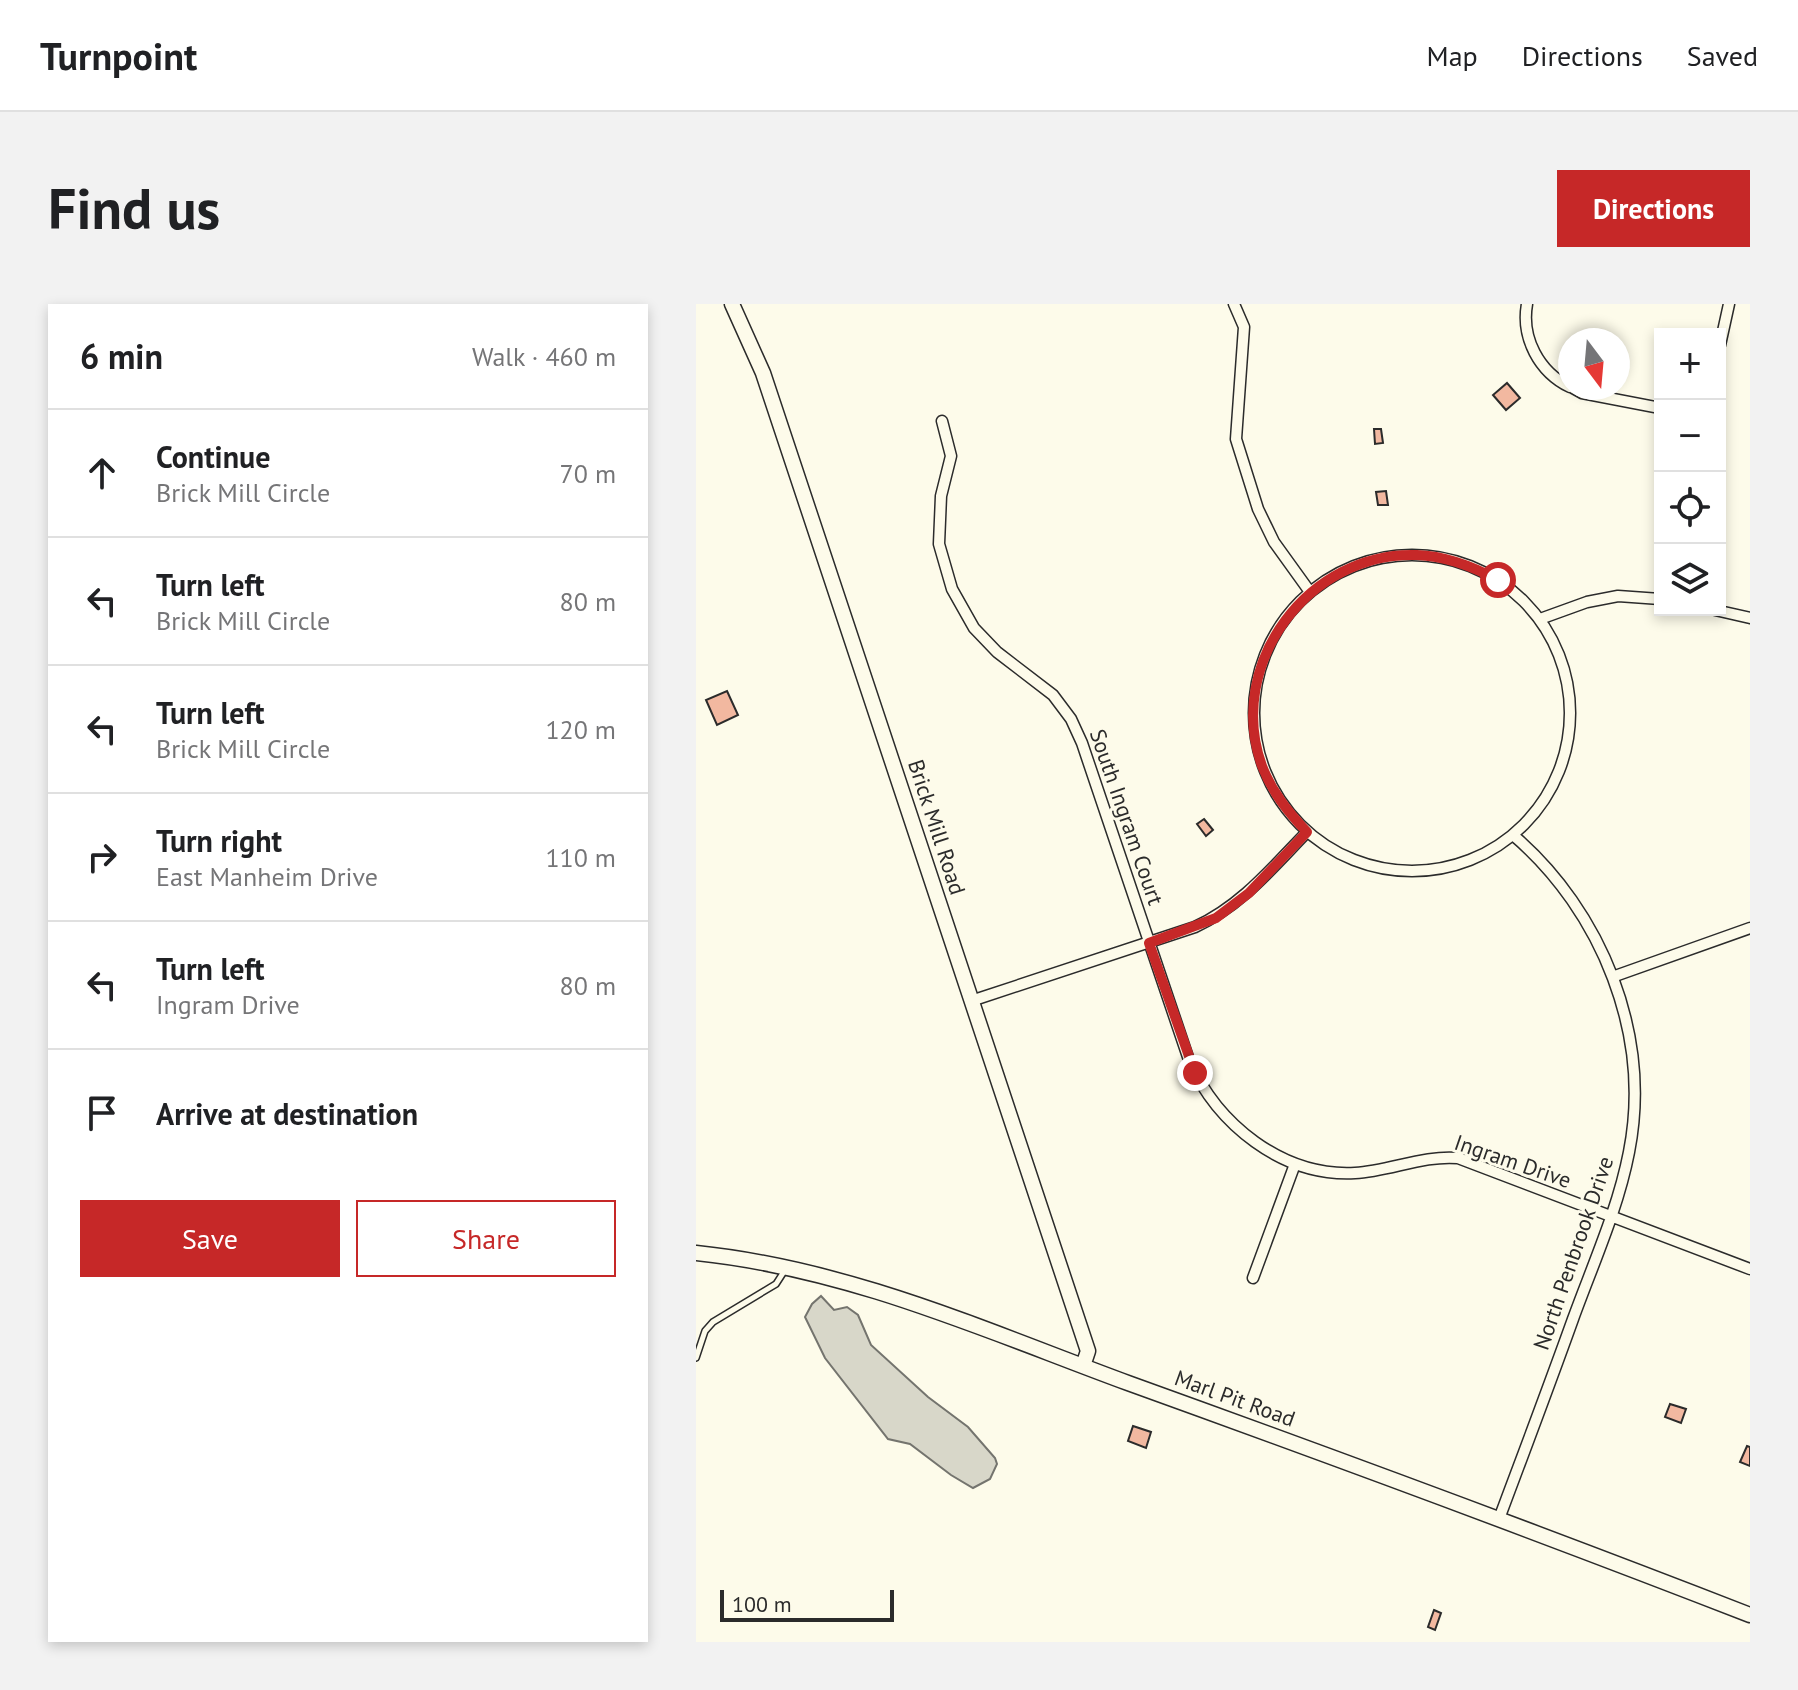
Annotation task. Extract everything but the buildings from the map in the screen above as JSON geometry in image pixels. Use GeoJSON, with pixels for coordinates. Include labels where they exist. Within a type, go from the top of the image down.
{"type":"FeatureCollection","features":[{"type":"Feature","properties":{"kind":"street","name":"Brick Mill Road"},"geometry":{"type":"LineString","coordinates":[[732,304],[763,373],[1088,1351],[1083,1366]]}},
{"type":"Feature","properties":{"kind":"street"},"geometry":{"type":"LineString","coordinates":[[1234,304],[1244,327],[1236,439],[1258,509],[1274,542],[1310,592]]}},
{"type":"Feature","properties":{"kind":"street"},"geometry":{"type":"LineString","coordinates":[[1527,304],[1528,339],[1538,359],[1558,381]]}},
{"type":"Feature","properties":{"kind":"street"},"geometry":{"type":"LineString","coordinates":[[1724,328],[1729,304]]}},
{"type":"Feature","properties":{"kind":"street"},"geometry":{"type":"LineString","coordinates":[[1618,400],[1654,407]]}},
{"type":"Feature","properties":{"kind":"street","name":"South Ingram Court"},"geometry":{"type":"LineString","coordinates":[[942,421],[951,456],[941,496],[939,544],[952,589],[974,628],[997,652],[1053,695],[1071,719],[1082,743],[1149,943]]}},
{"type":"Feature","properties":{"kind":"street"},"geometry":{"type":"LineString","coordinates":[[1431,556],[1472,566],[1498,580],[1521,597],[1540,619],[1555,644],[1566,673],[1570,732],[1563,761],[1551,789],[1534,814],[1513,835],[1486,853],[1457,865],[1425,871],[1393,870],[1362,863],[1333,850],[1307,832],[1288,812],[1262,765],[1255,738],[1253,711],[1256,684],[1269,646],[1290,611],[1310,592],[1333,576],[1359,564],[1387,557],[1431,556]]}},
{"type":"Feature","properties":{"kind":"street"},"geometry":{"type":"LineString","coordinates":[[1540,619],[1587,602],[1618,596],[1654,599]]}},
{"type":"Feature","properties":{"kind":"street"},"geometry":{"type":"LineString","coordinates":[[1726,613],[1750,618]]}},
{"type":"Feature","properties":{"kind":"street"},"geometry":{"type":"LineString","coordinates":[[971,1001],[1216,918],[1249,893],[1307,832]]}},
{"type":"Feature","properties":{"kind":"street","name":"North Penbrook Drive"},"geometry":{"type":"LineString","coordinates":[[1499,1519],[1611,1218],[1629,1151],[1634,1101],[1626,1023],[1615,976],[1577,906],[1533,852],[1513,835]]}},
{"type":"Feature","properties":{"kind":"street"},"geometry":{"type":"LineString","coordinates":[[1615,976],[1750,928]]}},
{"type":"Feature","properties":{"kind":"street","name":"Ingram Drive"},"geometry":{"type":"LineString","coordinates":[[1149,943],[1189,1060],[1203,1089],[1227,1119],[1275,1154],[1295,1164],[1332,1173],[1357,1173],[1438,1156],[1458,1158],[1750,1269]]}},
{"type":"Feature","properties":{"kind":"street"},"geometry":{"type":"LineString","coordinates":[[1253,1278],[1295,1164]]}},
{"type":"Feature","properties":{"kind":"street","name":"Marl Pit Road"},"geometry":{"type":"LineString","coordinates":[[696,1253],[787,1266],[897,1297],[1750,1615]]}},
{"type":"Feature","properties":{"kind":"lane"},"geometry":{"type":"LineString","coordinates":[[696,1358],[705,1331],[713,1322],[776,1284],[787,1266]]}},
{"type":"Feature","properties":{"kind":"shaded area"},"geometry":{"type":"Polygon","coordinates":[[[821,1296],[834,1310],[847,1307],[858,1315],[871,1345],[928,1397],[968,1427],[995,1458],[997,1464],[990,1479],[973,1488],[910,1444],[888,1439],[825,1358],[805,1317],[821,1296]]]}},
{"type":"Feature","properties":{"kind":"route"},"geometry":{"type":"LineString","coordinates":[[1195,1073],[1149,943],[1216,918],[1249,893],[1307,832],[1288,812],[1273,789],[1255,738],[1253,711],[1256,684],[1263,658],[1275,634],[1290,611],[1333,576],[1359,564],[1387,557],[1416,555],[1445,558],[1472,566],[1498,580]]}}]}
